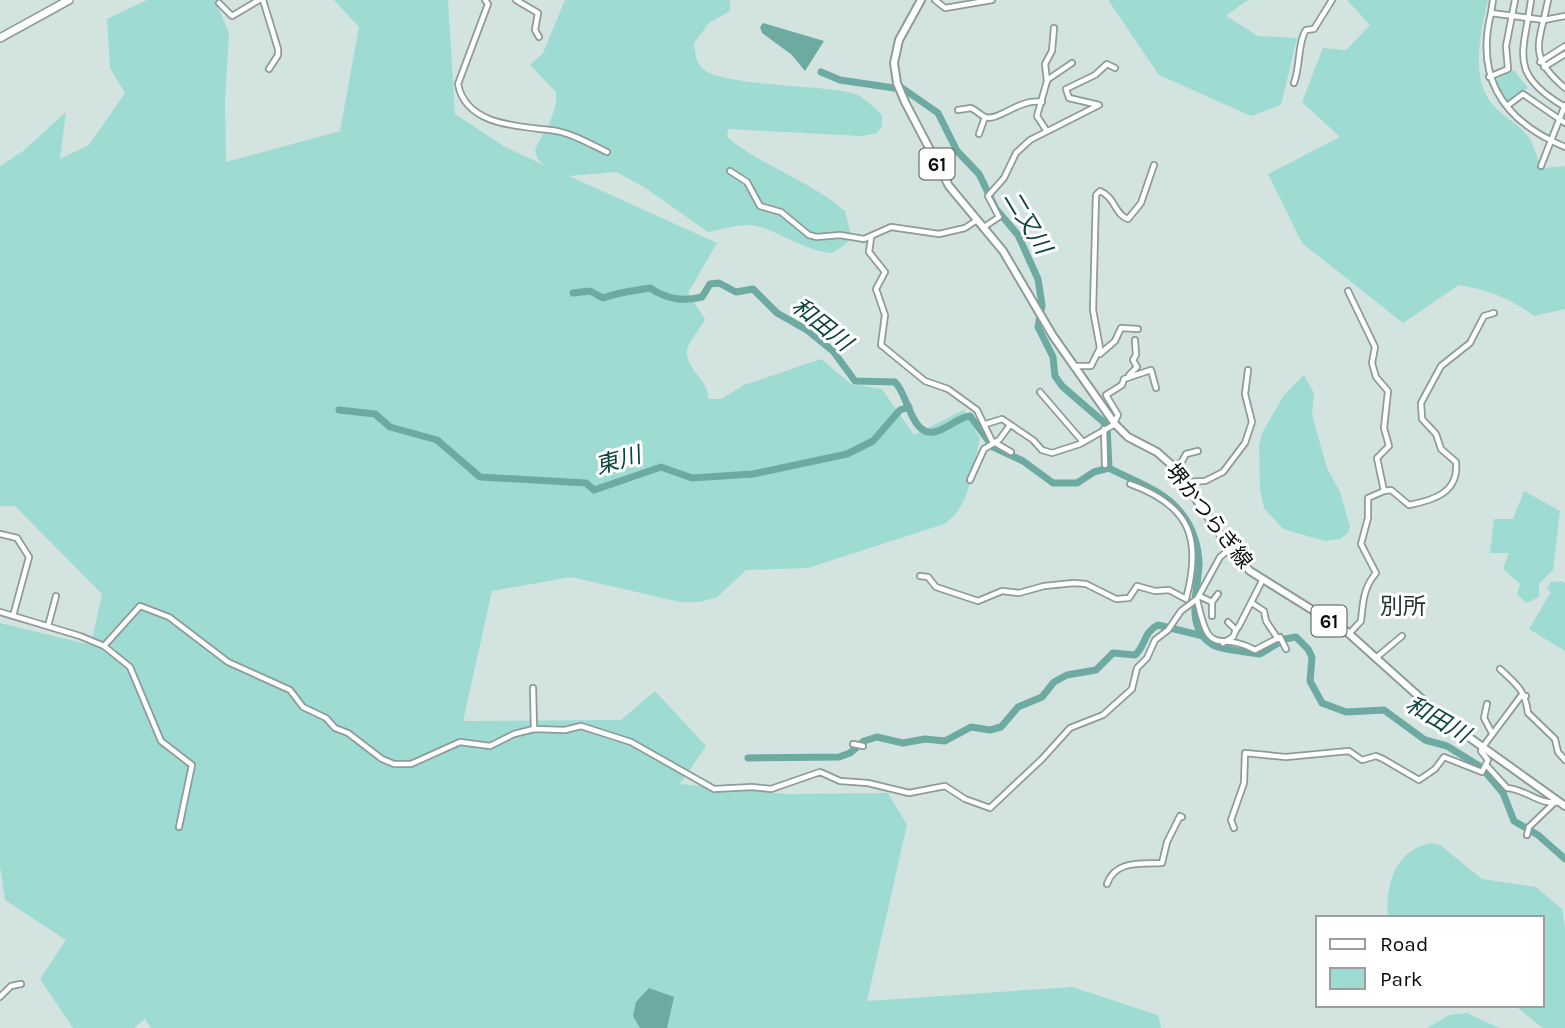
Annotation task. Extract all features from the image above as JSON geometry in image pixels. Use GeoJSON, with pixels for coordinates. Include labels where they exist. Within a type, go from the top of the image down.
{"type":"FeatureCollection","features":[{"type":"Feature","properties":{"kind":"highway"},"geometry":{"type":"LineString","coordinates":[[23,25],[61,0]]}},
{"type":"Feature","properties":{"kind":"highway"},"geometry":{"type":"LineString","coordinates":[[0,38],[69,0]]}},
{"type":"Feature","properties":{"kind":"main road","name":"堺かつらぎ線"},"geometry":{"type":"LineString","coordinates":[[922,0],[899,40],[894,63],[897,83],[949,186],[1003,251],[1073,366],[1114,423],[1128,437],[1147,446],[1172,465],[1230,549],[1245,566],[1349,634],[1446,720],[1559,804]]}},
{"type":"Feature","properties":{"kind":"street"},"geometry":{"type":"LineString","coordinates":[[219,3],[232,16],[261,0],[278,49],[270,69]]}},
{"type":"Feature","properties":{"kind":"street"},"geometry":{"type":"LineString","coordinates":[[485,0],[488,4],[458,85],[462,97],[499,125],[549,129],[607,152]]}},
{"type":"Feature","properties":{"kind":"street"},"geometry":{"type":"LineString","coordinates":[[516,0],[538,13],[535,30],[539,37]]}},
{"type":"Feature","properties":{"kind":"street"},"geometry":{"type":"LineString","coordinates":[[935,0],[945,8],[992,0]]}},
{"type":"Feature","properties":{"kind":"street"},"geometry":{"type":"LineString","coordinates":[[1294,83],[1300,65],[1303,35],[1306,30],[1314,29],[1332,0]]}},
{"type":"Feature","properties":{"kind":"street"},"geometry":{"type":"LineString","coordinates":[[1493,0],[1485,38],[1489,78],[1507,106],[1551,141],[1565,147]]}},
{"type":"Feature","properties":{"kind":"street"},"geometry":{"type":"LineString","coordinates":[[1489,78],[1508,69],[1506,46],[1515,0]]}},
{"type":"Feature","properties":{"kind":"street"},"geometry":{"type":"LineString","coordinates":[[1531,0],[1522,38],[1523,62],[1534,81],[1565,106],[1541,166]]}},
{"type":"Feature","properties":{"kind":"street"},"geometry":{"type":"LineString","coordinates":[[1548,0],[1537,44],[1542,64],[1565,88]]}},
{"type":"Feature","properties":{"kind":"street"},"geometry":{"type":"LineString","coordinates":[[1491,13],[1544,20],[1565,16]]}},
{"type":"Feature","properties":{"kind":"street"},"geometry":{"type":"LineString","coordinates":[[1046,130],[1037,116],[1047,81],[1045,64],[1052,51],[1055,28]]}},
{"type":"Feature","properties":{"kind":"street"},"geometry":{"type":"LineString","coordinates":[[1542,64],[1565,46]]}},
{"type":"Feature","properties":{"kind":"street"},"geometry":{"type":"LineString","coordinates":[[1542,64],[1565,54]]}},
{"type":"Feature","properties":{"kind":"street"},"geometry":{"type":"LineString","coordinates":[[1047,81],[1072,63]]}},
{"type":"Feature","properties":{"kind":"street"},"geometry":{"type":"LineString","coordinates":[[984,227],[999,217],[988,197],[1004,178],[1016,153],[1046,130],[1078,118],[1099,106],[1069,98],[1066,89],[1095,75],[1107,64],[1115,68]]}},
{"type":"Feature","properties":{"kind":"street"},"geometry":{"type":"LineString","coordinates":[[1507,106],[1523,94],[1558,120],[1565,122]]}},
{"type":"Feature","properties":{"kind":"street"},"geometry":{"type":"LineString","coordinates":[[958,110],[971,108],[985,117],[1009,111],[1023,101],[1042,102]]}},
{"type":"Feature","properties":{"kind":"street"},"geometry":{"type":"LineString","coordinates":[[979,134],[985,117]]}},
{"type":"Feature","properties":{"kind":"street"},"geometry":{"type":"LineString","coordinates":[[1099,355],[1093,310],[1096,195],[1100,191],[1108,194],[1122,217],[1128,219],[1141,203],[1154,165]]}},
{"type":"Feature","properties":{"kind":"street"},"geometry":{"type":"LineString","coordinates":[[730,171],[747,181],[760,206],[781,212],[809,235],[871,238],[891,227],[939,234],[952,232],[978,220]]}},
{"type":"Feature","properties":{"kind":"street"},"geometry":{"type":"LineString","coordinates":[[871,238],[869,252],[885,272],[876,289],[885,315],[881,345],[925,381],[948,389],[977,410],[994,443],[1011,452]]}},
{"type":"Feature","properties":{"kind":"street"},"geometry":{"type":"LineString","coordinates":[[1348,291],[1375,347],[1372,363],[1376,377],[1388,391],[1384,406],[1387,413],[1384,431],[1389,446],[1379,455],[1377,462],[1384,491]]}},
{"type":"Feature","properties":{"kind":"street"},"geometry":{"type":"LineString","coordinates":[[1349,634],[1361,621],[1360,609],[1367,584],[1377,571],[1361,544],[1368,518],[1367,501],[1391,490],[1409,505],[1433,499],[1452,488],[1456,477],[1456,462],[1441,449],[1436,434],[1422,419],[1421,403],[1441,366],[1470,343],[1484,316],[1494,313]]}},
{"type":"Feature","properties":{"kind":"street"},"geometry":{"type":"LineString","coordinates":[[1073,366],[1086,369],[1115,341],[1121,328],[1138,329]]}},
{"type":"Feature","properties":{"kind":"street"},"geometry":{"type":"LineString","coordinates":[[986,424],[1002,419],[1046,452],[1058,452],[1083,442],[1114,423],[1118,415],[1106,395],[1122,385],[1124,379],[1137,367],[1133,360],[1136,355],[1135,340]]}},
{"type":"Feature","properties":{"kind":"street"},"geometry":{"type":"LineString","coordinates":[[1124,379],[1151,370],[1156,388]]}},
{"type":"Feature","properties":{"kind":"street"},"geometry":{"type":"LineString","coordinates":[[1185,482],[1205,481],[1223,472],[1245,443],[1252,422],[1245,394],[1248,370]]}},
{"type":"Feature","properties":{"kind":"street"},"geometry":{"type":"LineString","coordinates":[[1040,392],[1083,442]]}},
{"type":"Feature","properties":{"kind":"street"},"geometry":{"type":"LineString","coordinates":[[970,480],[984,449],[994,443],[1010,425]]}},
{"type":"Feature","properties":{"kind":"street"},"geometry":{"type":"LineString","coordinates":[[1104,429],[1105,465]]}},
{"type":"Feature","properties":{"kind":"street"},"geometry":{"type":"LineString","coordinates":[[1172,465],[1181,463],[1186,454],[1198,451]]}},
{"type":"Feature","properties":{"kind":"street"},"geometry":{"type":"LineString","coordinates":[[1130,484],[1147,491],[1184,521],[1195,558],[1186,599],[1187,606]]}},
{"type":"Feature","properties":{"kind":"street"},"geometry":{"type":"LineString","coordinates":[[0,534],[17,538],[29,557],[13,616]]}},
{"type":"Feature","properties":{"kind":"street"},"geometry":{"type":"LineString","coordinates":[[104,646],[130,613],[140,606],[152,608],[169,617],[228,662],[290,690],[303,707],[326,718],[335,728],[348,733],[382,759],[394,764],[411,764],[460,742],[491,746],[514,734],[534,729],[565,730],[581,726],[631,742],[714,789],[771,789],[820,772],[840,781],[868,783],[909,793],[945,786],[970,801],[990,808],[1042,759],[1070,728],[1103,715],[1132,690],[1137,668],[1147,658],[1155,640],[1197,599],[1220,557],[1230,549]]}},
{"type":"Feature","properties":{"kind":"street"},"geometry":{"type":"LineString","coordinates":[[920,576],[928,577],[936,587],[978,601],[1000,592],[1019,593],[1044,586],[1074,583],[1086,584],[1116,599],[1129,598],[1137,586],[1155,591],[1169,590],[1186,599]]}},
{"type":"Feature","properties":{"kind":"street"},"geometry":{"type":"LineString","coordinates":[[1222,643],[1233,637],[1263,579]]}},
{"type":"Feature","properties":{"kind":"street"},"geometry":{"type":"LineString","coordinates":[[1212,616],[1212,602],[1218,594]]}},
{"type":"Feature","properties":{"kind":"street"},"geometry":{"type":"LineString","coordinates":[[48,626],[56,596]]}},
{"type":"Feature","properties":{"kind":"street"},"geometry":{"type":"LineString","coordinates":[[1197,599],[1212,602]]}},
{"type":"Feature","properties":{"kind":"street"},"geometry":{"type":"LineString","coordinates":[[1197,599],[1209,636],[1222,643],[1240,643],[1255,650],[1278,639]]}},
{"type":"Feature","properties":{"kind":"street"},"geometry":{"type":"LineString","coordinates":[[1251,603],[1266,613],[1266,621],[1286,649]]}},
{"type":"Feature","properties":{"kind":"street"},"geometry":{"type":"LineString","coordinates":[[0,612],[104,646],[130,667],[161,741],[192,765],[179,827]]}},
{"type":"Feature","properties":{"kind":"street"},"geometry":{"type":"LineString","coordinates":[[1228,622],[1236,630]]}},
{"type":"Feature","properties":{"kind":"street"},"geometry":{"type":"LineString","coordinates":[[1377,657],[1402,636]]}},
{"type":"Feature","properties":{"kind":"street"},"geometry":{"type":"LineString","coordinates":[[1500,669],[1526,696],[1528,713],[1555,739],[1558,751],[1565,760]]}},
{"type":"Feature","properties":{"kind":"street"},"geometry":{"type":"LineString","coordinates":[[533,688],[534,729]]}},
{"type":"Feature","properties":{"kind":"street"},"geometry":{"type":"LineString","coordinates":[[1234,828],[1232,812],[1245,775],[1242,756],[1249,752],[1267,758],[1349,751],[1362,760],[1376,757],[1384,759],[1419,780],[1435,769],[1441,757],[1482,772],[1488,758],[1481,751],[1482,748],[1507,712],[1521,696],[1526,696]]}},
{"type":"Feature","properties":{"kind":"street"},"geometry":{"type":"LineString","coordinates":[[1487,704],[1484,718],[1492,733]]}},
{"type":"Feature","properties":{"kind":"street"},"geometry":{"type":"LineString","coordinates":[[853,744],[863,746]]}},
{"type":"Feature","properties":{"kind":"street"},"geometry":{"type":"LineString","coordinates":[[1487,765],[1507,788],[1520,789],[1542,802],[1559,804]]}},
{"type":"Feature","properties":{"kind":"street"},"geometry":{"type":"LineString","coordinates":[[1527,835],[1529,827],[1559,804]]}},
{"type":"Feature","properties":{"kind":"street"},"geometry":{"type":"LineString","coordinates":[[1107,884],[1115,870],[1122,866],[1162,863],[1167,842],[1180,816],[1182,817]]}},
{"type":"Feature","properties":{"kind":"street"},"geometry":{"type":"LineString","coordinates":[[0,997],[11,986],[21,984]]}},
{"type":"Feature","properties":{"kind":"green space"},"geometry":{"type":"Polygon","coordinates":[[[147,0],[215,0],[229,33],[225,102],[226,162],[340,131],[359,27],[334,0],[448,0],[455,114],[505,147],[544,165],[537,158],[535,149],[553,115],[556,92],[530,65],[543,53],[565,0],[730,0],[730,11],[709,23],[694,43],[702,68],[712,74],[749,82],[856,94],[882,115],[882,126],[877,133],[862,136],[728,129],[727,137],[741,148],[831,200],[845,211],[851,235],[846,244],[832,253],[809,248],[757,226],[742,225],[708,232],[644,187],[616,172],[569,176],[717,243],[688,293],[705,319],[689,345],[688,360],[706,387],[708,399],[721,399],[744,385],[821,359],[851,384],[882,389],[914,435],[964,410],[980,439],[969,486],[960,507],[944,524],[808,568],[746,570],[717,597],[700,602],[680,602],[571,577],[492,591],[463,721],[621,720],[655,691],[706,746],[680,784],[787,794],[888,793],[907,825],[867,1001],[1072,987],[1158,1015],[1161,1028],[151,1028],[145,1019],[134,1028],[73,1028],[40,979],[66,940],[5,900],[0,866],[0,623],[91,645],[102,594],[15,506],[0,506],[0,166],[22,152],[66,112],[60,159],[89,145],[125,93],[110,68],[107,19],[147,0]]]}},
{"type":"Feature","properties":{"kind":"green space"},"geometry":{"type":"Polygon","coordinates":[[[1108,0],[1253,0],[1246,1],[1226,16],[1258,36],[1297,38],[1281,105],[1251,116],[1159,75],[1108,0]]]}},
{"type":"Feature","properties":{"kind":"green space"},"geometry":{"type":"Polygon","coordinates":[[[1347,0],[1488,0],[1479,54],[1481,82],[1486,94],[1493,105],[1529,138],[1542,168],[1565,166],[1565,309],[1534,316],[1498,296],[1459,285],[1403,323],[1302,243],[1268,174],[1340,137],[1302,102],[1323,48],[1346,50],[1370,25],[1347,0]]]}},
{"type":"Feature","properties":{"kind":"green space"},"geometry":{"type":"Polygon","coordinates":[[[1514,70],[1528,88],[1506,103],[1495,86],[1497,79],[1514,70]]]}},
{"type":"Feature","properties":{"kind":"green space"},"geometry":{"type":"Polygon","coordinates":[[[1304,375],[1314,393],[1312,415],[1327,468],[1340,492],[1350,527],[1348,533],[1340,539],[1325,541],[1283,529],[1264,508],[1260,489],[1259,445],[1262,433],[1284,395],[1304,375]]]}},
{"type":"Feature","properties":{"kind":"green space"},"geometry":{"type":"Polygon","coordinates":[[[1524,491],[1560,511],[1553,570],[1539,584],[1539,597],[1526,603],[1517,594],[1520,584],[1503,569],[1509,553],[1490,553],[1494,519],[1513,519],[1524,491]]]}},
{"type":"Feature","properties":{"kind":"green space"},"geometry":{"type":"Polygon","coordinates":[[[1551,582],[1565,583],[1565,651],[1529,629],[1551,592],[1547,589],[1551,582]]]}},
{"type":"Feature","properties":{"kind":"green space"},"geometry":{"type":"Polygon","coordinates":[[[1431,843],[1440,845],[1482,879],[1536,887],[1562,909],[1565,928],[1565,1028],[1543,1028],[1517,1007],[1544,1007],[1544,916],[1388,916],[1388,893],[1395,871],[1409,853],[1431,843]]]}},
{"type":"Feature","properties":{"kind":"green space"},"geometry":{"type":"Polygon","coordinates":[[[1467,1013],[1499,1028],[1427,1028],[1449,1015],[1467,1013]]]}},
{"type":"Feature","properties":{"kind":"shaded area"},"geometry":{"type":"Polygon","coordinates":[[[763,23],[824,41],[805,71],[792,55],[762,33],[760,27],[763,23]]]}},
{"type":"Feature","properties":{"kind":"shaded area"},"geometry":{"type":"Polygon","coordinates":[[[649,988],[674,997],[667,1028],[640,1028],[633,1016],[636,1002],[649,988]]]}},
{"type":"Feature","properties":{"kind":"waterway","name":"二又川"},"geometry":{"type":"LineString","coordinates":[[821,72],[840,80],[894,88]]}},
{"type":"Feature","properties":{"kind":"waterway","name":"二又川"},"geometry":{"type":"LineString","coordinates":[[902,88],[938,113],[957,151],[979,174],[996,209],[1018,235],[1038,279],[1042,305],[1038,327],[1053,357],[1055,376],[1062,386],[1107,425],[1109,468]]}},
{"type":"Feature","properties":{"kind":"waterway","name":"和田川"},"geometry":{"type":"LineString","coordinates":[[573,293],[590,291],[603,298],[650,288],[662,295],[688,299],[702,297],[710,284],[719,283],[736,292],[753,289],[777,313],[807,330],[833,351],[855,381],[895,382],[920,428],[939,431],[970,416],[993,447],[1023,461],[1053,483],[1077,483],[1094,472],[1109,468],[1148,487],[1175,506],[1195,538],[1199,565],[1195,608],[1198,629],[1204,638],[1213,645],[1260,654],[1285,639],[1296,637],[1312,657],[1310,681],[1322,703],[1346,712],[1384,710],[1425,740],[1447,746],[1481,767],[1503,793],[1514,821],[1538,835],[1565,859]]}},
{"type":"Feature","properties":{"kind":"waterway","name":"東川"},"geometry":{"type":"LineString","coordinates":[[339,410],[375,414],[390,427],[437,440],[480,477],[586,483],[594,490],[661,467],[692,478],[753,474],[847,454],[873,441],[900,410],[909,407]]}},
{"type":"Feature","properties":{"kind":"waterway"},"geometry":{"type":"LineString","coordinates":[[748,758],[839,757],[850,753],[864,741],[877,737],[903,743],[925,739],[945,741],[971,727],[990,730],[1001,727],[1018,707],[1042,697],[1054,682],[1067,675],[1096,670],[1113,653],[1135,655],[1150,631],[1158,625],[1203,636]]}},
{"type":"Feature","properties":{"kind":"district","name":"別所"},"geometry":{"type":"Point","coordinates":[1403,606]}}]}
